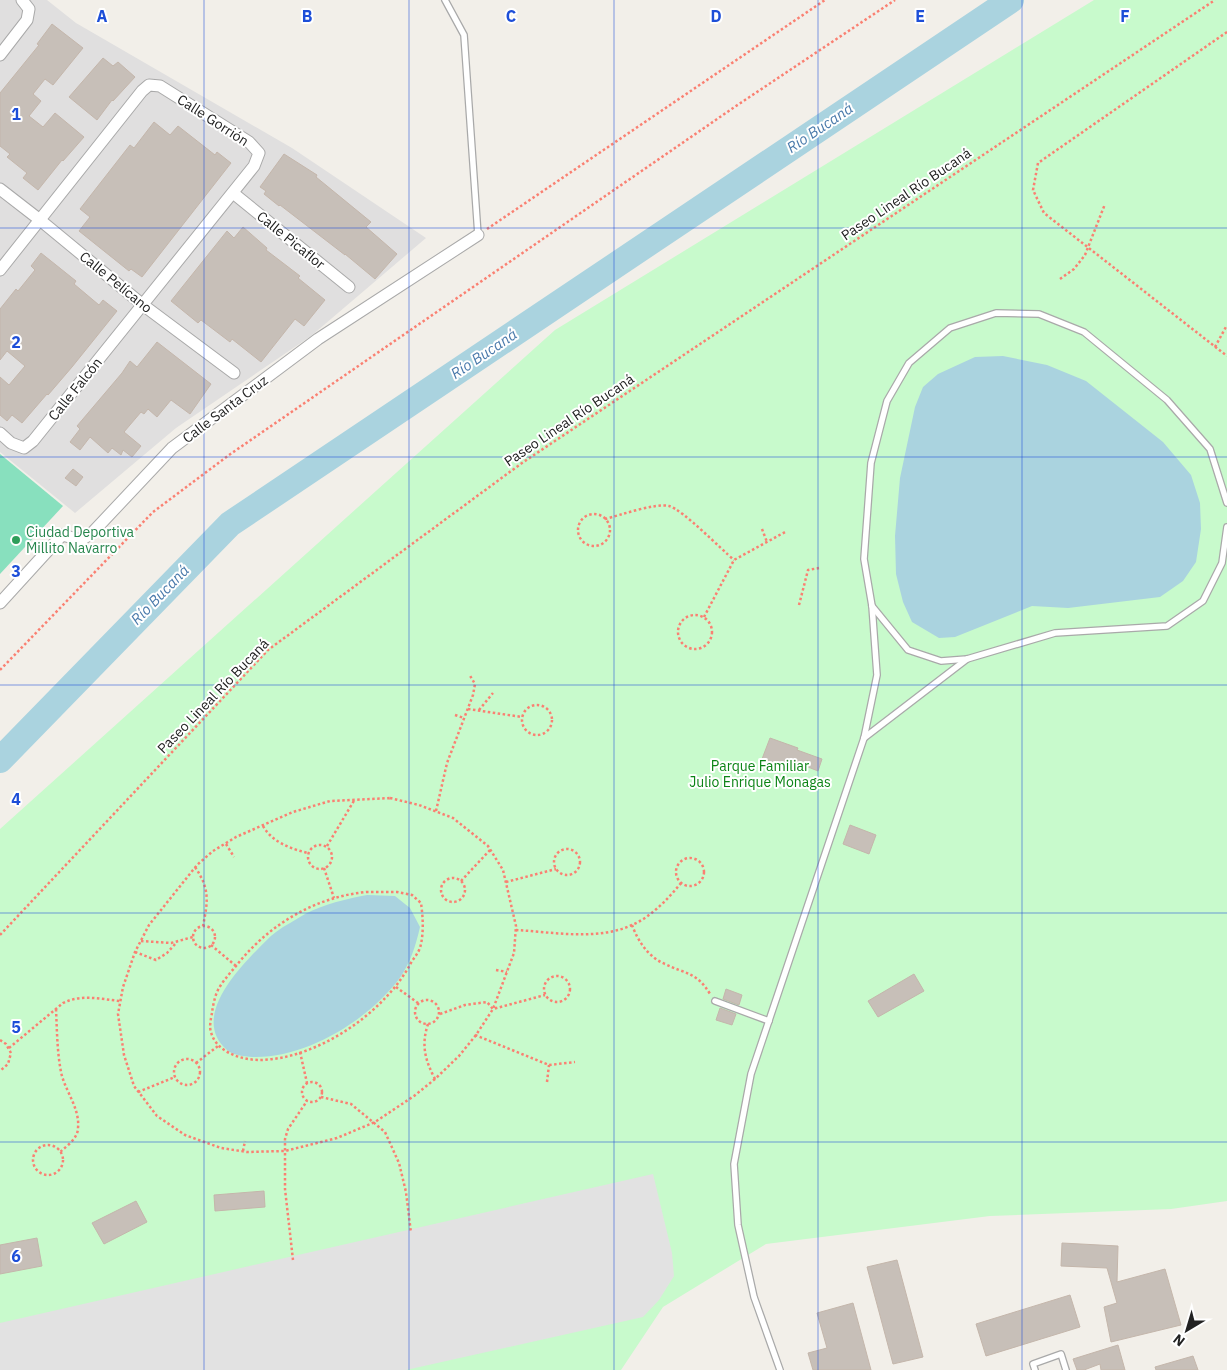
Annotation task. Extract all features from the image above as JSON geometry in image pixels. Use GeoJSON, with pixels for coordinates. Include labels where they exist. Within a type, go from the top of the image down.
{"type":"FeatureCollection","features":[{"type":"Feature","properties":{"kind":"street"},"geometry":{"type":"LineString","coordinates":[[0,55],[27,20],[29,9],[22,0]]}},
{"type":"Feature","properties":{"kind":"street","name":"Calle Gorrión"},"geometry":{"type":"LineString","coordinates":[[40,220],[142,92],[149,86],[160,86],[249,142],[259,153],[254,166],[143,305]]}},
{"type":"Feature","properties":{"kind":"street","name":"Calle Pelícano"},"geometry":{"type":"LineString","coordinates":[[0,189],[143,305],[234,373]]}},
{"type":"Feature","properties":{"kind":"street","name":"Calle Picaflor"},"geometry":{"type":"LineString","coordinates":[[233,193],[349,286]]}},
{"type":"Feature","properties":{"kind":"street"},"geometry":{"type":"LineString","coordinates":[[0,270],[40,220]]}},
{"type":"Feature","properties":{"kind":"street","name":"Calle Santa Cruz"},"geometry":{"type":"LineString","coordinates":[[0,603],[62,535],[81,540],[92,533],[172,448],[318,339],[478,235]]}},
{"type":"Feature","properties":{"kind":"street","name":"Calle Falcón"},"geometry":{"type":"LineString","coordinates":[[0,433],[11,443],[24,448],[33,441],[143,305]]}},
{"type":"Feature","properties":{"kind":"lane"},"geometry":{"type":"LineString","coordinates":[[445,0],[464,35],[478,235]]}},
{"type":"Feature","properties":{"kind":"lane"},"geometry":{"type":"LineString","coordinates":[[780,1370],[754,1297],[738,1225],[734,1164],[751,1074],[864,738],[877,675],[872,606],[864,559],[871,463],[887,401],[909,363],[950,328],[996,313],[1039,314],[1084,332],[1167,400],[1210,449],[1227,503]]}},
{"type":"Feature","properties":{"kind":"lane"},"geometry":{"type":"LineString","coordinates":[[872,606],[908,650],[941,661],[967,658],[1055,633],[1167,626],[1203,600],[1222,564],[1227,527]]}},
{"type":"Feature","properties":{"kind":"lane"},"geometry":{"type":"LineString","coordinates":[[864,738],[967,658]]}},
{"type":"Feature","properties":{"kind":"lane"},"geometry":{"type":"LineString","coordinates":[[715,1001],[769,1021]]}},
{"type":"Feature","properties":{"kind":"lane"},"geometry":{"type":"LineString","coordinates":[[1035,1370],[1033,1364],[1061,1354],[1066,1370]]}},
{"type":"Feature","properties":{"kind":"path"},"geometry":{"type":"LineString","coordinates":[[478,235],[825,0]]}},
{"type":"Feature","properties":{"kind":"path"},"geometry":{"type":"LineString","coordinates":[[0,670],[153,512],[221,460],[736,106],[895,0]]}},
{"type":"Feature","properties":{"kind":"path","name":"Paseo Lineal Río Bucaná"},"geometry":{"type":"LineString","coordinates":[[0,935],[268,650],[522,463],[1214,0]]}},
{"type":"Feature","properties":{"kind":"path"},"geometry":{"type":"LineString","coordinates":[[1227,32],[1038,163],[1033,190],[1044,213],[1227,356]]}},
{"type":"Feature","properties":{"kind":"path"},"geometry":{"type":"LineString","coordinates":[[1060,279],[1074,269],[1085,255],[1105,204]]}},
{"type":"Feature","properties":{"kind":"path"},"geometry":{"type":"LineString","coordinates":[[1214,347],[1227,325]]}},
{"type":"Feature","properties":{"kind":"path"},"geometry":{"type":"LineString","coordinates":[[605,519],[610,528],[608,538],[600,545],[595,546],[581,540],[578,530],[582,520],[591,515],[601,516],[605,519],[652,507],[670,506],[692,521],[734,560]]}},
{"type":"Feature","properties":{"kind":"path"},"geometry":{"type":"LineString","coordinates":[[762,528],[767,542]]}},
{"type":"Feature","properties":{"kind":"path"},"geometry":{"type":"LineString","coordinates":[[704,617],[734,560],[788,530]]}},
{"type":"Feature","properties":{"kind":"path"},"geometry":{"type":"LineString","coordinates":[[799,605],[808,570],[819,568]]}},
{"type":"Feature","properties":{"kind":"path"},"geometry":{"type":"LineString","coordinates":[[698,615],[704,617],[710,626],[708,642],[699,648],[688,647],[683,644],[678,634],[680,624],[688,616],[698,615]]}},
{"type":"Feature","properties":{"kind":"path"},"geometry":{"type":"LineString","coordinates":[[436,811],[447,763],[468,709],[475,684],[469,674]]}},
{"type":"Feature","properties":{"kind":"path"},"geometry":{"type":"LineString","coordinates":[[479,710],[493,693]]}},
{"type":"Feature","properties":{"kind":"path"},"geometry":{"type":"LineString","coordinates":[[540,705],[552,714],[552,724],[546,732],[536,735],[527,731],[522,717],[531,706],[540,705]]}},
{"type":"Feature","properties":{"kind":"path"},"geometry":{"type":"LineString","coordinates":[[468,709],[522,717]]}},
{"type":"Feature","properties":{"kind":"path"},"geometry":{"type":"LineString","coordinates":[[455,716],[464,718]]}},
{"type":"Feature","properties":{"kind":"path"},"geometry":{"type":"LineString","coordinates":[[390,798],[436,811],[453,818],[471,831],[490,850],[503,870],[516,930],[514,953],[493,1008],[476,1035],[459,1056],[414,1096],[374,1122],[337,1138],[285,1151],[243,1151],[221,1148],[185,1135],[157,1116],[134,1086],[124,1055],[118,1014],[122,987],[135,952],[149,925],[195,867],[213,851],[226,844],[293,812],[330,801],[390,798]]}},
{"type":"Feature","properties":{"kind":"path"},"geometry":{"type":"LineString","coordinates":[[326,846],[355,800]]}},
{"type":"Feature","properties":{"kind":"path"},"geometry":{"type":"LineString","coordinates":[[263,826],[280,843],[308,853]]}},
{"type":"Feature","properties":{"kind":"path"},"geometry":{"type":"LineString","coordinates":[[226,844],[234,857]]}},
{"type":"Feature","properties":{"kind":"path"},"geometry":{"type":"LineString","coordinates":[[317,845],[326,846],[331,850],[332,858],[329,865],[324,868],[318,868],[308,861],[310,849],[317,845]]}},
{"type":"Feature","properties":{"kind":"path"},"geometry":{"type":"LineString","coordinates":[[567,849],[575,852],[578,856],[580,863],[574,874],[562,875],[556,869],[554,860],[558,852],[567,849]]}},
{"type":"Feature","properties":{"kind":"path"},"geometry":{"type":"LineString","coordinates":[[461,881],[490,850]]}},
{"type":"Feature","properties":{"kind":"path"},"geometry":{"type":"LineString","coordinates":[[688,858],[693,858],[701,863],[705,871],[703,880],[692,886],[682,883],[677,877],[676,872],[679,863],[688,858]]}},
{"type":"Feature","properties":{"kind":"path"},"geometry":{"type":"LineString","coordinates":[[195,867],[203,878],[208,895],[203,926]]}},
{"type":"Feature","properties":{"kind":"path"},"geometry":{"type":"LineString","coordinates":[[324,868],[334,898]]}},
{"type":"Feature","properties":{"kind":"path"},"geometry":{"type":"LineString","coordinates":[[506,882],[556,869]]}},
{"type":"Feature","properties":{"kind":"path"},"geometry":{"type":"LineString","coordinates":[[450,878],[461,881],[465,892],[461,900],[452,902],[445,900],[440,892],[444,882],[450,878]]}},
{"type":"Feature","properties":{"kind":"path"},"geometry":{"type":"LineString","coordinates":[[516,930],[600,934],[632,925],[670,896],[682,883]]}},
{"type":"Feature","properties":{"kind":"path"},"geometry":{"type":"LineString","coordinates":[[397,892],[412,895],[421,903],[423,920],[419,949],[407,973],[396,987],[371,1011],[347,1029],[331,1040],[300,1052],[284,1057],[259,1060],[236,1057],[218,1046],[211,1032],[214,1004],[218,990],[236,966],[273,929],[306,908],[334,898],[349,894],[397,892]]}},
{"type":"Feature","properties":{"kind":"path"},"geometry":{"type":"LineString","coordinates":[[632,925],[641,944],[655,958],[700,979],[715,1001]]}},
{"type":"Feature","properties":{"kind":"path"},"geometry":{"type":"LineString","coordinates":[[203,926],[209,927],[214,932],[214,939],[211,945],[200,947],[194,942],[193,937],[196,929],[203,926]]}},
{"type":"Feature","properties":{"kind":"path"},"geometry":{"type":"LineString","coordinates":[[141,941],[171,943],[193,937]]}},
{"type":"Feature","properties":{"kind":"path"},"geometry":{"type":"LineString","coordinates":[[135,952],[156,960],[167,953],[178,941]]}},
{"type":"Feature","properties":{"kind":"path"},"geometry":{"type":"LineString","coordinates":[[211,945],[236,966]]}},
{"type":"Feature","properties":{"kind":"path"},"geometry":{"type":"LineString","coordinates":[[496,970],[506,972]]}},
{"type":"Feature","properties":{"kind":"path"},"geometry":{"type":"LineString","coordinates":[[557,975],[568,982],[570,990],[567,998],[555,1002],[545,994],[544,986],[549,978],[557,975]]}},
{"type":"Feature","properties":{"kind":"path"},"geometry":{"type":"LineString","coordinates":[[396,987],[418,1003]]}},
{"type":"Feature","properties":{"kind":"path"},"geometry":{"type":"LineString","coordinates":[[493,1008],[545,994]]}},
{"type":"Feature","properties":{"kind":"path"},"geometry":{"type":"LineString","coordinates":[[9,1048],[72,998],[83,997],[120,1001]]}},
{"type":"Feature","properties":{"kind":"path"},"geometry":{"type":"LineString","coordinates":[[440,1014],[438,1006],[433,1000],[425,1000],[418,1003],[415,1011],[417,1018],[424,1024],[428,1024],[436,1021],[440,1014],[465,1005],[487,1002],[493,1008]]}},
{"type":"Feature","properties":{"kind":"path"},"geometry":{"type":"LineString","coordinates":[[56,1009],[62,1072],[70,1098],[78,1114],[78,1130],[68,1145],[60,1152]]}},
{"type":"Feature","properties":{"kind":"path"},"geometry":{"type":"LineString","coordinates":[[428,1024],[424,1052],[427,1064],[435,1079]]}},
{"type":"Feature","properties":{"kind":"path"},"geometry":{"type":"LineString","coordinates":[[476,1035],[549,1065],[575,1062]]}},
{"type":"Feature","properties":{"kind":"path"},"geometry":{"type":"LineString","coordinates":[[0,1040],[9,1048],[10,1059],[8,1064],[0,1071]]}},
{"type":"Feature","properties":{"kind":"path"},"geometry":{"type":"LineString","coordinates":[[196,1063],[218,1046]]}},
{"type":"Feature","properties":{"kind":"path"},"geometry":{"type":"LineString","coordinates":[[300,1052],[308,1083]]}},
{"type":"Feature","properties":{"kind":"path"},"geometry":{"type":"LineString","coordinates":[[188,1059],[196,1063],[200,1071],[195,1082],[184,1084],[175,1077],[175,1068],[180,1061],[188,1059]]}},
{"type":"Feature","properties":{"kind":"path"},"geometry":{"type":"LineString","coordinates":[[547,1082],[549,1065]]}},
{"type":"Feature","properties":{"kind":"path"},"geometry":{"type":"LineString","coordinates":[[138,1092],[175,1077]]}},
{"type":"Feature","properties":{"kind":"path"},"geometry":{"type":"LineString","coordinates":[[312,1082],[322,1090],[321,1097],[316,1101],[307,1101],[302,1093],[304,1086],[312,1082]]}},
{"type":"Feature","properties":{"kind":"path"},"geometry":{"type":"LineString","coordinates":[[321,1097],[351,1104],[385,1132],[399,1163],[406,1192],[411,1233]]}},
{"type":"Feature","properties":{"kind":"path"},"geometry":{"type":"LineString","coordinates":[[293,1260],[284,1189],[285,1151],[288,1128],[307,1101]]}},
{"type":"Feature","properties":{"kind":"path"},"geometry":{"type":"LineString","coordinates":[[243,1151],[245,1141]]}},
{"type":"Feature","properties":{"kind":"path"},"geometry":{"type":"LineString","coordinates":[[48,1145],[53,1146],[60,1152],[63,1163],[58,1171],[54,1174],[45,1175],[36,1171],[32,1162],[38,1148],[48,1145]]}},
{"type":"Feature","properties":{"kind":"shaded area"},"geometry":{"type":"Polygon","coordinates":[[[0,0],[47,0],[76,23],[292,148],[426,238],[311,336],[176,428],[75,513],[0,452],[0,0]]]}},
{"type":"Feature","properties":{"kind":"shaded area"},"geometry":{"type":"Polygon","coordinates":[[[653,1174],[672,1253],[674,1276],[659,1300],[643,1317],[406,1370],[0,1370],[0,1323],[653,1174]]]}},
{"type":"Feature","properties":{"kind":"green space","name":"Parque Familiar Julio Enrique Monagas"},"geometry":{"type":"Polygon","coordinates":[[[1094,0],[1227,0],[1227,1201],[1171,1209],[990,1216],[766,1244],[663,1307],[621,1370],[0,1370],[0,829],[555,330],[1094,0]]]}},
{"type":"Feature","properties":{"kind":"green space","name":"Ciudad Deportiva Millito Navarro"},"geometry":{"type":"Polygon","coordinates":[[[0,454],[63,506],[0,574],[0,454]]]}},
{"type":"Feature","properties":{"kind":"water"},"geometry":{"type":"Polygon","coordinates":[[[1003,356],[1047,365],[1086,381],[1163,442],[1191,475],[1200,503],[1201,529],[1196,562],[1183,581],[1160,597],[1068,608],[1032,606],[955,637],[939,638],[912,622],[903,602],[896,574],[895,536],[900,478],[915,407],[923,387],[938,374],[975,357],[1003,356]]]}},
{"type":"Feature","properties":{"kind":"water"},"geometry":{"type":"Polygon","coordinates":[[[367,895],[395,896],[410,908],[420,927],[406,967],[399,979],[386,994],[354,1022],[316,1043],[296,1051],[256,1057],[237,1055],[227,1050],[217,1038],[214,1025],[215,1011],[220,997],[238,971],[273,934],[305,914],[335,902],[367,895]]]}},
{"type":"Feature","properties":{"kind":"building"},"geometry":{"type":"Polygon","coordinates":[[[52,24],[83,48],[53,85],[45,79],[33,94],[41,101],[29,116],[43,127],[55,113],[84,137],[62,160],[38,190],[23,178],[27,173],[7,157],[10,154],[0,146],[0,93],[39,45],[37,44],[52,24]]]}},
{"type":"Feature","properties":{"kind":"building"},"geometry":{"type":"Polygon","coordinates":[[[103,58],[113,66],[118,62],[135,77],[112,100],[97,120],[69,97],[103,58]]]}},
{"type":"Feature","properties":{"kind":"building"},"geometry":{"type":"Polygon","coordinates":[[[154,122],[170,135],[178,126],[215,155],[217,152],[231,163],[142,277],[131,269],[129,271],[79,231],[90,217],[80,209],[130,145],[134,148],[154,122]]]}},
{"type":"Feature","properties":{"kind":"building"},"geometry":{"type":"Polygon","coordinates":[[[284,154],[317,175],[316,177],[371,222],[366,227],[397,254],[375,279],[345,254],[264,194],[266,191],[260,187],[284,154]]]}},
{"type":"Feature","properties":{"kind":"building"},"geometry":{"type":"Polygon","coordinates":[[[243,227],[267,248],[266,250],[300,276],[298,278],[325,300],[304,326],[295,319],[261,362],[232,339],[230,342],[201,320],[198,323],[171,301],[227,231],[234,238],[243,227]]]}},
{"type":"Feature","properties":{"kind":"building"},"geometry":{"type":"Polygon","coordinates":[[[41,253],[76,281],[74,284],[99,305],[103,300],[117,311],[72,367],[22,423],[12,415],[7,421],[0,415],[0,377],[9,385],[25,366],[7,351],[0,360],[0,309],[35,270],[31,266],[41,253]]]}},
{"type":"Feature","properties":{"kind":"building"},"geometry":{"type":"Polygon","coordinates":[[[157,342],[211,384],[190,414],[171,400],[157,417],[148,409],[144,414],[141,412],[124,432],[141,446],[132,457],[123,450],[121,455],[112,448],[108,453],[90,437],[80,450],[70,442],[80,429],[77,426],[130,361],[137,367],[157,342]]]}},
{"type":"Feature","properties":{"kind":"building"},"geometry":{"type":"Polygon","coordinates":[[[73,469],[83,477],[76,486],[65,478],[73,469]]]}},
{"type":"Feature","properties":{"kind":"building"},"geometry":{"type":"Polygon","coordinates":[[[770,738],[822,759],[818,771],[793,761],[791,769],[762,759],[770,738]]]}},
{"type":"Feature","properties":{"kind":"building"},"geometry":{"type":"Polygon","coordinates":[[[850,825],[876,835],[869,854],[843,844],[850,825]]]}},
{"type":"Feature","properties":{"kind":"building"},"geometry":{"type":"Polygon","coordinates":[[[914,974],[924,991],[878,1017],[868,1001],[914,974]]]}},
{"type":"Feature","properties":{"kind":"building"},"geometry":{"type":"Polygon","coordinates":[[[726,989],[742,995],[739,1005],[723,999],[726,989]]]}},
{"type":"Feature","properties":{"kind":"building"},"geometry":{"type":"Polygon","coordinates":[[[720,1008],[736,1014],[732,1025],[716,1020],[720,1008]]]}},
{"type":"Feature","properties":{"kind":"building"},"geometry":{"type":"Polygon","coordinates":[[[264,1191],[265,1207],[215,1211],[214,1195],[264,1191]]]}},
{"type":"Feature","properties":{"kind":"building"},"geometry":{"type":"Polygon","coordinates":[[[136,1201],[147,1222],[104,1244],[92,1223],[136,1201]]]}},
{"type":"Feature","properties":{"kind":"building"},"geometry":{"type":"Polygon","coordinates":[[[37,1238],[42,1266],[0,1274],[0,1245],[37,1238]]]}},
{"type":"Feature","properties":{"kind":"building"},"geometry":{"type":"Polygon","coordinates":[[[1062,1243],[1118,1246],[1117,1282],[1165,1269],[1181,1325],[1111,1342],[1104,1307],[1117,1303],[1107,1268],[1061,1266],[1062,1243]]]}},
{"type":"Feature","properties":{"kind":"building"},"geometry":{"type":"Polygon","coordinates":[[[897,1260],[923,1357],[893,1364],[867,1267],[897,1260]]]}},
{"type":"Feature","properties":{"kind":"building"},"geometry":{"type":"Polygon","coordinates":[[[1070,1295],[1080,1327],[986,1356],[976,1324],[1070,1295]]]}},
{"type":"Feature","properties":{"kind":"building"},"geometry":{"type":"Polygon","coordinates":[[[853,1303],[871,1370],[813,1370],[808,1353],[827,1348],[817,1313],[853,1303]]]}},
{"type":"Feature","properties":{"kind":"building"},"geometry":{"type":"Polygon","coordinates":[[[1118,1345],[1125,1370],[1101,1370],[1100,1364],[1084,1370],[1077,1370],[1073,1359],[1118,1345]]]}},
{"type":"Feature","properties":{"kind":"building"},"geometry":{"type":"Polygon","coordinates":[[[1193,1356],[1198,1370],[1156,1370],[1155,1367],[1193,1356]]]}},
{"type":"Feature","properties":{"kind":"waterway","name":"Río Bucaná"},"geometry":{"type":"LineString","coordinates":[[0,760],[230,524],[1011,0]]}},
{"type":"Feature","properties":{"kind":"place","name":"Ciudad Deportiva Millito Navarro"},"geometry":{"type":"Point","coordinates":[16,540]}}]}
